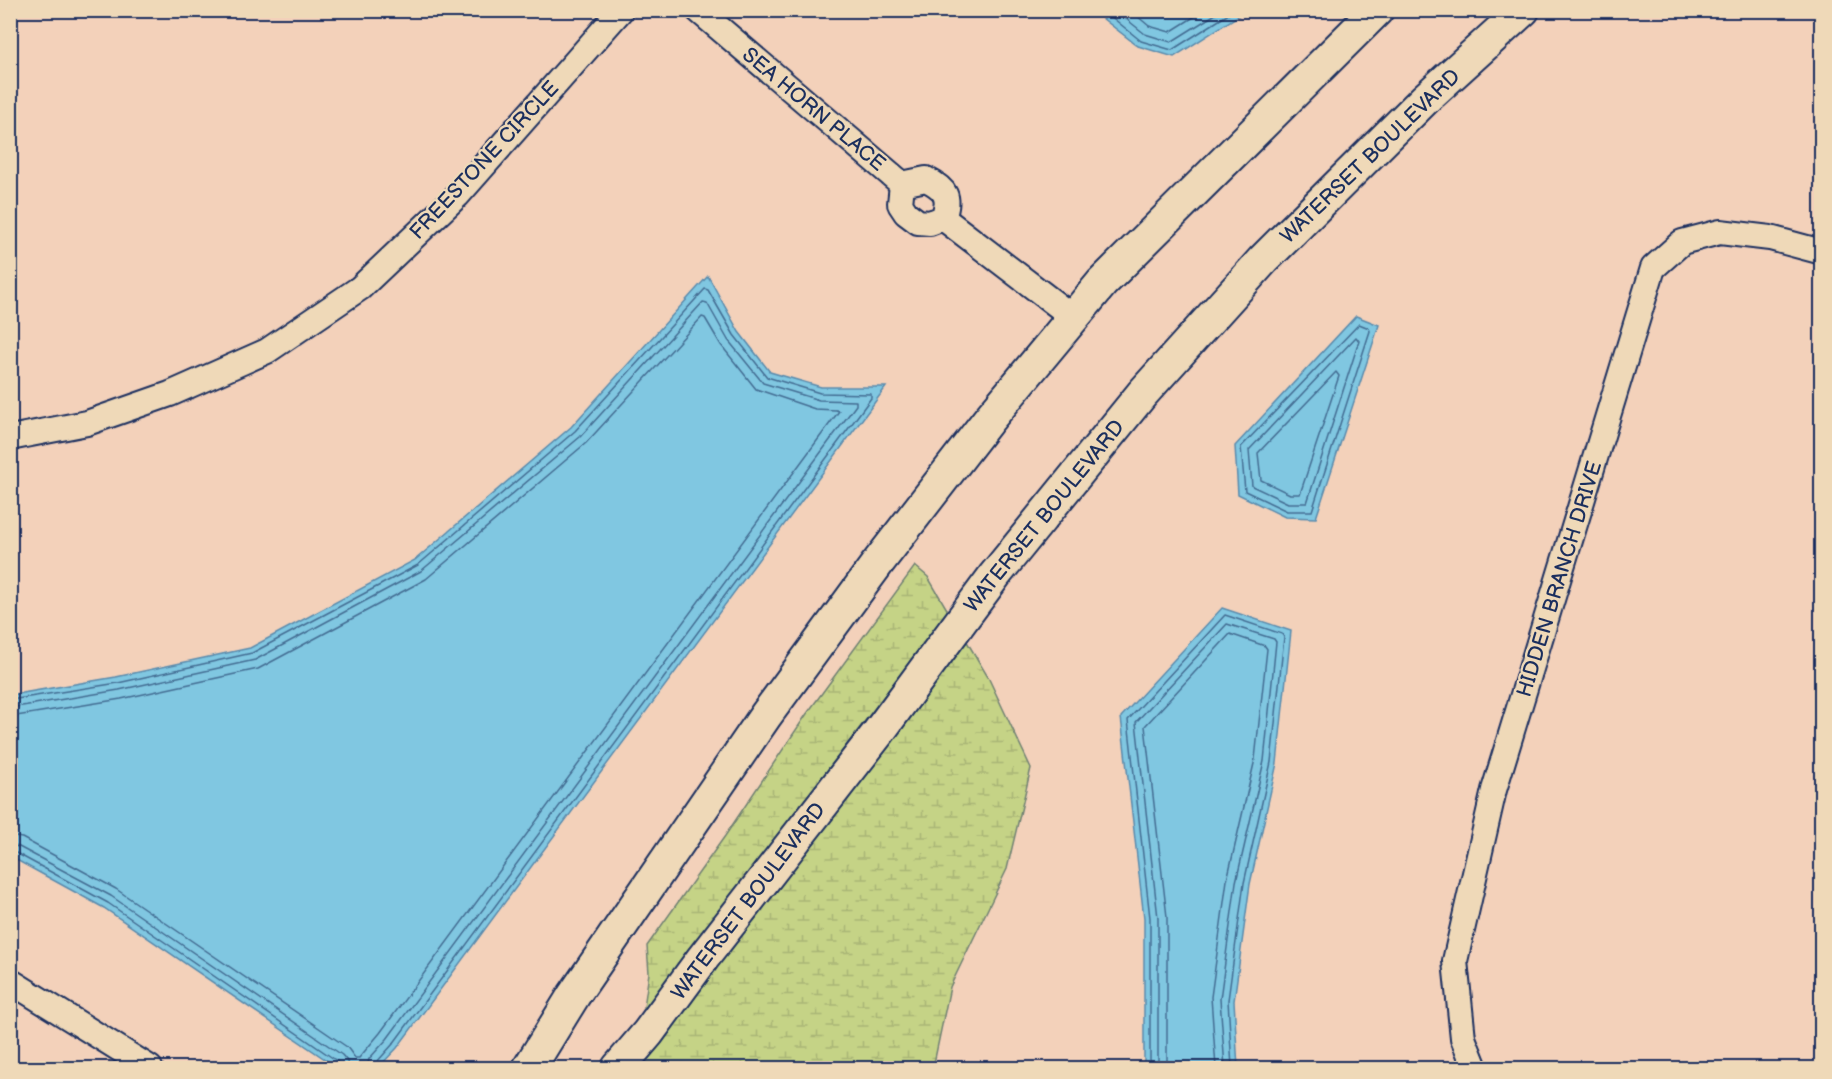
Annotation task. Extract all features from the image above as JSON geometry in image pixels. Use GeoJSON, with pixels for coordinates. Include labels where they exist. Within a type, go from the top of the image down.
{"type":"FeatureCollection","features":[{"type":"Feature","properties":{"kind":"street","name":"FREESTONE CIRCLE"},"geometry":{"type":"LineString","coordinates":[[10,438],[87,423],[170,394],[267,351],[360,288],[458,195],[621,10]]}},
{"type":"Feature","properties":{"kind":"street","name":"SEA HORN PLACE"},"geometry":{"type":"LineString","coordinates":[[698,10],[902,184]]}},
{"type":"Feature","properties":{"kind":"street"},"geometry":{"type":"LineString","coordinates":[[529,1068],[574,995],[766,716],[877,564],[975,437],[1102,283],[1377,10]]}},
{"type":"Feature","properties":{"kind":"street","name":"WATERSET BOULEVARD"},"geometry":{"type":"LineString","coordinates":[[618,1068],[648,1033],[703,958],[871,742],[995,575],[1142,394],[1263,260],[1425,99],[1523,10]]}},
{"type":"Feature","properties":{"kind":"street"},"geometry":{"type":"LineString","coordinates":[[926,179],[945,192],[948,205],[943,218],[930,223],[918,222],[906,213],[900,204],[902,184],[926,179]]}},
{"type":"Feature","properties":{"kind":"street"},"geometry":{"type":"LineString","coordinates":[[943,218],[1074,318]]}},
{"type":"Feature","properties":{"kind":"street","name":"HIDDEN BRANCH DRIVE"},"geometry":{"type":"LineString","coordinates":[[1475,1068],[1463,1038],[1455,961],[1494,790],[1653,268],[1682,242],[1720,232],[1770,238],[1821,252]]}},
{"type":"Feature","properties":{"kind":"street"},"geometry":{"type":"LineString","coordinates":[[10,981],[150,1068]]}},
{"type":"Feature","properties":{"kind":"green space"},"geometry":{"type":"Polygon","coordinates":[[[915,566],[928,577],[948,611],[643,1014],[649,973],[647,946],[725,836],[806,715],[915,566]]]}},
{"type":"Feature","properties":{"kind":"green space"},"geometry":{"type":"Polygon","coordinates":[[[966,640],[988,677],[1031,768],[1007,869],[950,987],[933,1068],[638,1068],[966,640]]]}},
{"type":"Feature","properties":{"kind":"water"},"geometry":{"type":"Polygon","coordinates":[[[1093,11],[1243,11],[1174,57],[1138,46],[1093,11]]]}},
{"type":"Feature","properties":{"kind":"water"},"geometry":{"type":"Polygon","coordinates":[[[708,276],[739,332],[770,372],[821,387],[886,387],[397,1048],[378,1068],[338,1068],[104,908],[11,857],[11,695],[116,677],[250,648],[415,560],[571,427],[708,276]]]}},
{"type":"Feature","properties":{"kind":"water"},"geometry":{"type":"Polygon","coordinates":[[[1356,316],[1379,325],[1316,518],[1285,517],[1238,494],[1235,446],[1356,316]]]}},
{"type":"Feature","properties":{"kind":"water"},"geometry":{"type":"Polygon","coordinates":[[[1222,608],[1291,631],[1277,763],[1250,884],[1234,1001],[1238,1068],[1144,1068],[1144,918],[1121,717],[1222,608]]]}}]}
